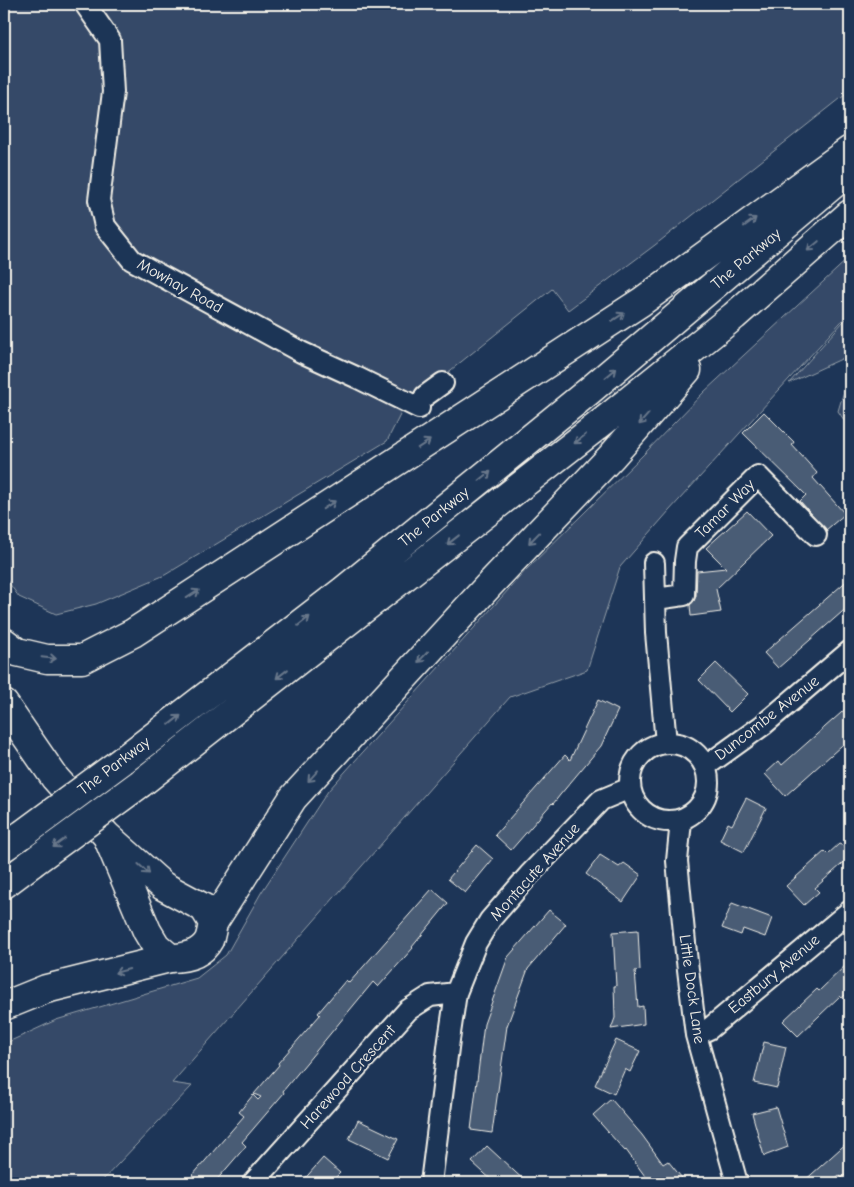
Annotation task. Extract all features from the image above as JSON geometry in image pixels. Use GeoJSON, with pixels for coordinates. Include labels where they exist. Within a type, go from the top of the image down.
{"type":"FeatureCollection","features":[{"type":"Feature","properties":{"kind":"main road"},"geometry":{"type":"LineString","coordinates":[[4,642],[17,652],[48,659],[82,658],[133,633],[641,302],[850,150]]}},
{"type":"Feature","properties":{"kind":"main road","name":"The Parkway"},"geometry":{"type":"LineString","coordinates":[[13,841],[122,761],[389,554],[596,385],[850,170]]}},
{"type":"Feature","properties":{"kind":"main road","name":"The Parkway"},"geometry":{"type":"LineString","coordinates":[[4,884],[141,783],[589,432],[734,316],[850,214]]}},
{"type":"Feature","properties":{"kind":"main road"},"geometry":{"type":"LineString","coordinates":[[4,1006],[46,989],[197,953],[209,939],[212,923],[293,798],[491,583],[612,456],[734,316]]}},
{"type":"Feature","properties":{"kind":"main road"},"geometry":{"type":"LineString","coordinates":[[4,704],[55,778],[107,836],[163,886],[204,908],[212,923]]}},
{"type":"Feature","properties":{"kind":"main road"},"geometry":{"type":"LineString","coordinates":[[107,836],[147,930],[156,946],[170,958]]}},
{"type":"Feature","properties":{"kind":"street","name":"Mowhay Road"},"geometry":{"type":"LineString","coordinates":[[85,4],[110,40],[112,92],[99,200],[105,226],[132,260],[300,352],[358,378],[422,402],[443,383]]}},
{"type":"Feature","properties":{"kind":"street","name":"Tamar Way"},"geometry":{"type":"LineString","coordinates":[[656,599],[684,595],[687,547],[758,476],[816,535]]}},
{"type":"Feature","properties":{"kind":"street"},"geometry":{"type":"LineString","coordinates":[[654,563],[656,633],[666,743]]}},
{"type":"Feature","properties":{"kind":"street","name":"Duncombe Avenue"},"geometry":{"type":"LineString","coordinates":[[706,766],[763,725],[850,651]]}},
{"type":"Feature","properties":{"kind":"street"},"geometry":{"type":"LineString","coordinates":[[666,743],[684,745],[698,754],[706,766],[709,785],[704,802],[693,814],[681,821],[663,822],[645,814],[634,801],[630,788],[631,772],[641,755],[651,748],[666,743]]}},
{"type":"Feature","properties":{"kind":"street","name":"Montacute Avenue"},"geometry":{"type":"LineString","coordinates":[[431,1183],[448,1040],[456,993],[476,943],[490,920],[529,875],[601,800],[630,788]]}},
{"type":"Feature","properties":{"kind":"street","name":"Little Dock Lane"},"geometry":{"type":"LineString","coordinates":[[681,821],[677,860],[696,1035],[737,1183]]}},
{"type":"Feature","properties":{"kind":"street","name":"Eastbury Avenue"},"geometry":{"type":"LineString","coordinates":[[696,1035],[709,1028],[850,911]]}},
{"type":"Feature","properties":{"kind":"street","name":"Harewood Crescent"},"geometry":{"type":"LineString","coordinates":[[252,1183],[408,1010],[430,996],[456,993]]}},
{"type":"Feature","properties":{"kind":"shaded area"},"geometry":{"type":"Polygon","coordinates":[[[4,4],[850,4],[850,91],[655,245],[568,310],[552,289],[421,394],[411,393],[387,441],[165,575],[96,604],[56,614],[19,597],[4,576],[4,4]]]}},
{"type":"Feature","properties":{"kind":"shaded area"},"geometry":{"type":"Polygon","coordinates":[[[850,257],[850,312],[620,567],[587,670],[510,697],[172,1083],[192,1086],[100,1183],[4,1183],[4,1044],[56,1020],[197,978],[226,955],[261,893],[328,791],[526,570],[704,392],[850,257]]]}},
{"type":"Feature","properties":{"kind":"shaded area"},"geometry":{"type":"Polygon","coordinates":[[[850,315],[850,355],[789,383],[843,322],[850,315]]]}},
{"type":"Feature","properties":{"kind":"shaded area"},"geometry":{"type":"Polygon","coordinates":[[[850,371],[850,429],[838,411],[850,371]]]}},
{"type":"Feature","properties":{"kind":"building"},"geometry":{"type":"Polygon","coordinates":[[[764,412],[794,442],[792,445],[817,473],[813,478],[845,514],[826,530],[800,501],[806,495],[743,433],[764,412]]]}},
{"type":"Feature","properties":{"kind":"building"},"geometry":{"type":"Polygon","coordinates":[[[747,511],[771,536],[716,589],[721,612],[691,616],[690,605],[696,596],[697,571],[726,568],[706,548],[747,511]]]}},
{"type":"Feature","properties":{"kind":"building"},"geometry":{"type":"Polygon","coordinates":[[[850,578],[850,605],[778,668],[764,653],[850,578]]]}},
{"type":"Feature","properties":{"kind":"building"},"geometry":{"type":"Polygon","coordinates":[[[716,663],[748,694],[730,712],[699,680],[716,663]]]}},
{"type":"Feature","properties":{"kind":"building"},"geometry":{"type":"Polygon","coordinates":[[[598,700],[618,710],[601,746],[553,804],[511,850],[495,835],[565,755],[570,760],[598,700]]]}},
{"type":"Feature","properties":{"kind":"building"},"geometry":{"type":"Polygon","coordinates":[[[850,705],[850,738],[785,796],[765,774],[779,761],[782,765],[850,705]]]}},
{"type":"Feature","properties":{"kind":"building"},"geometry":{"type":"Polygon","coordinates":[[[746,798],[766,808],[744,852],[720,840],[728,823],[732,825],[746,798]]]}},
{"type":"Feature","properties":{"kind":"building"},"geometry":{"type":"Polygon","coordinates":[[[839,844],[850,849],[850,857],[815,888],[819,892],[804,905],[786,886],[825,851],[828,854],[839,844]]]}},
{"type":"Feature","properties":{"kind":"building"},"geometry":{"type":"Polygon","coordinates":[[[477,845],[493,859],[465,893],[448,879],[477,845]]]}},
{"type":"Feature","properties":{"kind":"building"},"geometry":{"type":"Polygon","coordinates":[[[600,855],[619,867],[624,863],[641,875],[623,902],[586,874],[600,855]]]}},
{"type":"Feature","properties":{"kind":"building"},"geometry":{"type":"Polygon","coordinates":[[[432,889],[448,903],[413,948],[378,987],[373,982],[242,1142],[246,1146],[214,1183],[186,1183],[244,1116],[239,1112],[253,1095],[258,1100],[261,1097],[254,1094],[320,1015],[318,1013],[346,980],[349,983],[432,889]]]}},
{"type":"Feature","properties":{"kind":"building"},"geometry":{"type":"Polygon","coordinates":[[[732,903],[772,918],[765,937],[743,929],[741,935],[722,928],[732,903]]]}},
{"type":"Feature","properties":{"kind":"building"},"geometry":{"type":"Polygon","coordinates":[[[549,910],[566,924],[528,969],[507,1026],[492,1133],[471,1130],[484,1024],[508,957],[549,910]]]}},
{"type":"Feature","properties":{"kind":"building"},"geometry":{"type":"Polygon","coordinates":[[[638,930],[640,970],[635,971],[638,1007],[643,1006],[644,1024],[611,1029],[615,1018],[614,986],[616,986],[613,932],[638,930]]]}},
{"type":"Feature","properties":{"kind":"building"},"geometry":{"type":"Polygon","coordinates":[[[850,961],[850,990],[842,998],[840,996],[798,1036],[783,1021],[817,989],[819,991],[850,961]]]}},
{"type":"Feature","properties":{"kind":"building"},"geometry":{"type":"Polygon","coordinates":[[[616,1040],[640,1051],[630,1072],[625,1069],[614,1094],[595,1085],[616,1040]]]}},
{"type":"Feature","properties":{"kind":"building"},"geometry":{"type":"Polygon","coordinates":[[[764,1042],[786,1047],[777,1088],[754,1083],[764,1042]]]}},
{"type":"Feature","properties":{"kind":"building"},"geometry":{"type":"Polygon","coordinates":[[[611,1099],[642,1135],[663,1164],[668,1161],[686,1183],[650,1183],[626,1150],[593,1115],[611,1099]]]}},
{"type":"Feature","properties":{"kind":"building"},"geometry":{"type":"Polygon","coordinates":[[[776,1107],[788,1147],[764,1156],[752,1113],[776,1107]]]}},
{"type":"Feature","properties":{"kind":"building"},"geometry":{"type":"Polygon","coordinates":[[[358,1120],[398,1139],[388,1158],[349,1139],[358,1120]]]}},
{"type":"Feature","properties":{"kind":"building"},"geometry":{"type":"Polygon","coordinates":[[[850,1140],[850,1170],[842,1178],[839,1175],[830,1183],[802,1183],[850,1140]]]}},
{"type":"Feature","properties":{"kind":"building"},"geometry":{"type":"Polygon","coordinates":[[[487,1146],[527,1183],[495,1183],[472,1162],[487,1146]]]}},
{"type":"Feature","properties":{"kind":"building"},"geometry":{"type":"Polygon","coordinates":[[[323,1158],[340,1173],[330,1183],[301,1183],[323,1158]]]}}]}
